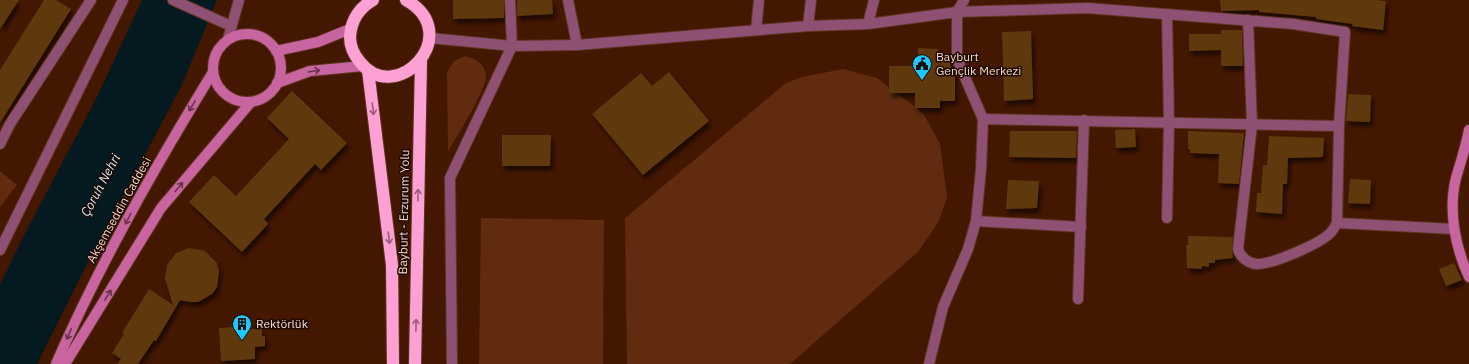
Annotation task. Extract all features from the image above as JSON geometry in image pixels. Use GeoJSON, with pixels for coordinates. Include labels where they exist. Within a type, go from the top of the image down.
{"type":"FeatureCollection","features":[{"type":"Feature","properties":{"kind":"highway"},"geometry":{"type":"LineString","coordinates":[[350,29],[363,3],[373,0]]}},
{"type":"Feature","properties":{"kind":"highway"},"geometry":{"type":"LineString","coordinates":[[406,0],[417,3],[424,16],[430,38]]}},
{"type":"Feature","properties":{"kind":"highway","name":"Bayburt - Erzurum Yolu"},"geometry":{"type":"LineString","coordinates":[[350,29],[350,42],[355,55],[366,68],[392,265],[393,364]]}},
{"type":"Feature","properties":{"kind":"highway","name":"Bayburt - Erzurum Yolu"},"geometry":{"type":"LineString","coordinates":[[416,364],[421,61],[427,50],[430,38]]}},
{"type":"Feature","properties":{"kind":"highway"},"geometry":{"type":"LineString","coordinates":[[366,68],[379,75],[391,76],[402,74],[413,69],[421,61]]}},
{"type":"Feature","properties":{"kind":"street"},"geometry":{"type":"LineString","coordinates":[[0,144],[10,124],[91,0]]}},
{"type":"Feature","properties":{"kind":"street"},"geometry":{"type":"LineString","coordinates":[[0,250],[122,0]]}},
{"type":"Feature","properties":{"kind":"street"},"geometry":{"type":"LineString","coordinates":[[173,0],[231,26]]}},
{"type":"Feature","properties":{"kind":"street"},"geometry":{"type":"LineString","coordinates":[[228,39],[239,0]]}},
{"type":"Feature","properties":{"kind":"street"},"geometry":{"type":"LineString","coordinates":[[452,364],[450,178],[512,46],[510,0]]}},
{"type":"Feature","properties":{"kind":"street"},"geometry":{"type":"LineString","coordinates":[[568,0],[577,45]]}},
{"type":"Feature","properties":{"kind":"street"},"geometry":{"type":"LineString","coordinates":[[756,30],[759,0]]}},
{"type":"Feature","properties":{"kind":"street"},"geometry":{"type":"LineString","coordinates":[[808,26],[811,0]]}},
{"type":"Feature","properties":{"kind":"street"},"geometry":{"type":"LineString","coordinates":[[868,24],[874,0]]}},
{"type":"Feature","properties":{"kind":"street"},"geometry":{"type":"LineString","coordinates":[[928,364],[943,307],[968,249],[976,221],[983,119],[957,59],[957,12],[964,0]]}},
{"type":"Feature","properties":{"kind":"street"},"geometry":{"type":"LineString","coordinates":[[430,38],[512,46],[577,45],[808,26],[868,24],[957,12],[1087,8],[1248,20],[1293,24],[1345,32],[1339,126],[1337,223],[1332,232],[1317,243],[1282,258],[1256,264],[1247,261],[1239,254],[1238,249],[1252,125],[1248,20]]}},
{"type":"Feature","properties":{"kind":"street"},"geometry":{"type":"LineString","coordinates":[[1167,218],[1169,122],[1168,14]]}},
{"type":"Feature","properties":{"kind":"street"},"geometry":{"type":"LineString","coordinates":[[276,51],[318,42],[350,29]]}},
{"type":"Feature","properties":{"kind":"street"},"geometry":{"type":"LineString","coordinates":[[228,39],[241,35],[255,35],[267,41],[276,51],[280,61],[281,72],[278,83]]}},
{"type":"Feature","properties":{"kind":"street","name":"Akşemseddin Caddesi"},"geometry":{"type":"LineString","coordinates":[[56,364],[79,311],[135,206],[213,72],[214,60],[219,48],[228,39]]}},
{"type":"Feature","properties":{"kind":"street"},"geometry":{"type":"LineString","coordinates":[[213,72],[217,85],[226,95],[238,101],[251,102],[266,96],[278,83],[310,71],[366,68]]}},
{"type":"Feature","properties":{"kind":"street"},"geometry":{"type":"LineString","coordinates":[[65,364],[161,208],[251,102]]}},
{"type":"Feature","properties":{"kind":"street"},"geometry":{"type":"LineString","coordinates":[[983,119],[1339,126]]}},
{"type":"Feature","properties":{"kind":"street"},"geometry":{"type":"LineString","coordinates":[[1078,300],[1084,120]]}},
{"type":"Feature","properties":{"kind":"street"},"geometry":{"type":"LineString","coordinates":[[1469,130],[1464,154],[1456,178],[1452,204],[1454,229],[1469,277]]}},
{"type":"Feature","properties":{"kind":"street"},"geometry":{"type":"LineString","coordinates":[[976,221],[1080,227]]}},
{"type":"Feature","properties":{"kind":"street"},"geometry":{"type":"LineString","coordinates":[[1337,223],[1454,229]]}},
{"type":"Feature","properties":{"kind":"shaded area"},"geometry":{"type":"Polygon","coordinates":[[[465,56],[479,62],[482,65],[486,76],[485,83],[476,103],[448,152],[447,72],[454,61],[465,56]]]}},
{"type":"Feature","properties":{"kind":"shaded area"},"geometry":{"type":"Polygon","coordinates":[[[843,69],[877,78],[923,113],[940,144],[947,197],[939,221],[918,252],[790,364],[627,364],[625,218],[786,83],[802,77],[843,69]]]}},
{"type":"Feature","properties":{"kind":"shaded area"},"geometry":{"type":"Polygon","coordinates":[[[0,171],[17,185],[0,207],[0,171]]]}},
{"type":"Feature","properties":{"kind":"shaded area"},"geometry":{"type":"Polygon","coordinates":[[[481,218],[604,220],[603,364],[479,364],[481,218]]]}},
{"type":"Feature","properties":{"kind":"water","name":"Çoruh Nehri"},"geometry":{"type":"Polygon","coordinates":[[[142,0],[217,0],[181,87],[92,254],[37,364],[0,364],[0,284],[24,235],[97,97],[142,0]]]}},
{"type":"Feature","properties":{"kind":"building"},"geometry":{"type":"Polygon","coordinates":[[[0,0],[19,0],[0,29],[0,0]]]}},
{"type":"Feature","properties":{"kind":"building"},"geometry":{"type":"Polygon","coordinates":[[[44,0],[56,0],[71,9],[0,123],[0,70],[44,0]]]}},
{"type":"Feature","properties":{"kind":"building"},"geometry":{"type":"Polygon","coordinates":[[[453,0],[504,0],[504,18],[453,19],[453,0]]]}},
{"type":"Feature","properties":{"kind":"building"},"geometry":{"type":"Polygon","coordinates":[[[517,0],[552,0],[553,14],[517,16],[517,0]]]}},
{"type":"Feature","properties":{"kind":"building"},"geometry":{"type":"Polygon","coordinates":[[[1220,0],[1386,1],[1383,30],[1352,26],[1353,24],[1316,19],[1316,17],[1259,12],[1259,10],[1221,11],[1220,0]]]}},
{"type":"Feature","properties":{"kind":"building"},"geometry":{"type":"Polygon","coordinates":[[[1221,30],[1242,30],[1243,66],[1221,66],[1221,50],[1189,51],[1189,34],[1221,34],[1221,30]]]}},
{"type":"Feature","properties":{"kind":"building"},"geometry":{"type":"Polygon","coordinates":[[[1031,31],[1033,99],[1004,101],[1002,32],[1031,31]]]}},
{"type":"Feature","properties":{"kind":"building","name":"Bayburt Gençlik Merkezi"},"geometry":{"type":"Polygon","coordinates":[[[918,48],[938,49],[938,54],[948,54],[951,70],[955,71],[955,101],[940,101],[940,108],[915,108],[915,93],[889,93],[889,66],[918,66],[918,48]]]}},
{"type":"Feature","properties":{"kind":"building"},"geometry":{"type":"Polygon","coordinates":[[[669,72],[709,121],[643,175],[592,114],[641,73],[652,86],[669,72]]]}},
{"type":"Feature","properties":{"kind":"building"},"geometry":{"type":"Polygon","coordinates":[[[292,91],[347,143],[321,170],[315,164],[264,219],[268,224],[242,252],[189,202],[214,175],[236,196],[289,139],[267,118],[292,91]]]}},
{"type":"Feature","properties":{"kind":"building"},"geometry":{"type":"Polygon","coordinates":[[[1348,94],[1371,95],[1370,122],[1346,121],[1348,94]]]}},
{"type":"Feature","properties":{"kind":"building"},"geometry":{"type":"Polygon","coordinates":[[[1135,129],[1136,147],[1116,148],[1115,130],[1135,129]]]}},
{"type":"Feature","properties":{"kind":"building"},"geometry":{"type":"Polygon","coordinates":[[[1010,131],[1077,131],[1076,158],[1009,157],[1010,131]]]}},
{"type":"Feature","properties":{"kind":"building"},"geometry":{"type":"Polygon","coordinates":[[[1188,131],[1244,133],[1239,184],[1218,183],[1219,154],[1190,153],[1190,149],[1188,149],[1188,131]]]}},
{"type":"Feature","properties":{"kind":"building"},"geometry":{"type":"Polygon","coordinates":[[[502,135],[551,135],[550,166],[502,166],[502,135]]]}},
{"type":"Feature","properties":{"kind":"building"},"geometry":{"type":"Polygon","coordinates":[[[1269,136],[1324,138],[1323,157],[1288,158],[1287,184],[1283,184],[1282,214],[1256,212],[1257,193],[1261,193],[1263,165],[1267,165],[1269,136]]]}},
{"type":"Feature","properties":{"kind":"building"},"geometry":{"type":"Polygon","coordinates":[[[1350,179],[1371,180],[1370,204],[1348,203],[1350,179]]]}},
{"type":"Feature","properties":{"kind":"building"},"geometry":{"type":"Polygon","coordinates":[[[1008,180],[1039,181],[1037,208],[1006,209],[1008,180]]]}},
{"type":"Feature","properties":{"kind":"building"},"geometry":{"type":"Polygon","coordinates":[[[1188,236],[1233,237],[1233,258],[1215,260],[1215,263],[1209,263],[1209,267],[1202,266],[1202,269],[1187,268],[1186,245],[1188,245],[1188,236]]]}},
{"type":"Feature","properties":{"kind":"building"},"geometry":{"type":"Polygon","coordinates":[[[189,248],[205,251],[217,263],[219,271],[217,287],[212,294],[198,302],[180,300],[156,341],[154,340],[138,364],[117,364],[121,359],[112,353],[124,334],[122,333],[149,289],[173,305],[165,279],[167,265],[176,253],[189,248]]]}},
{"type":"Feature","properties":{"kind":"building"},"geometry":{"type":"Polygon","coordinates":[[[1454,263],[1462,280],[1446,286],[1439,269],[1454,263]]]}},
{"type":"Feature","properties":{"kind":"building","name":"Rektörlük"},"geometry":{"type":"Polygon","coordinates":[[[250,326],[250,329],[262,329],[262,336],[265,336],[265,346],[255,347],[255,359],[221,361],[219,328],[250,326]]]}},
{"type":"Feature","properties":{"kind":"place","name":"Bayburt Gençlik Merkezi"},"geometry":{"type":"Point","coordinates":[922,81]}},
{"type":"Feature","properties":{"kind":"place","name":"Rektörlük"},"geometry":{"type":"Point","coordinates":[242,341]}}]}
